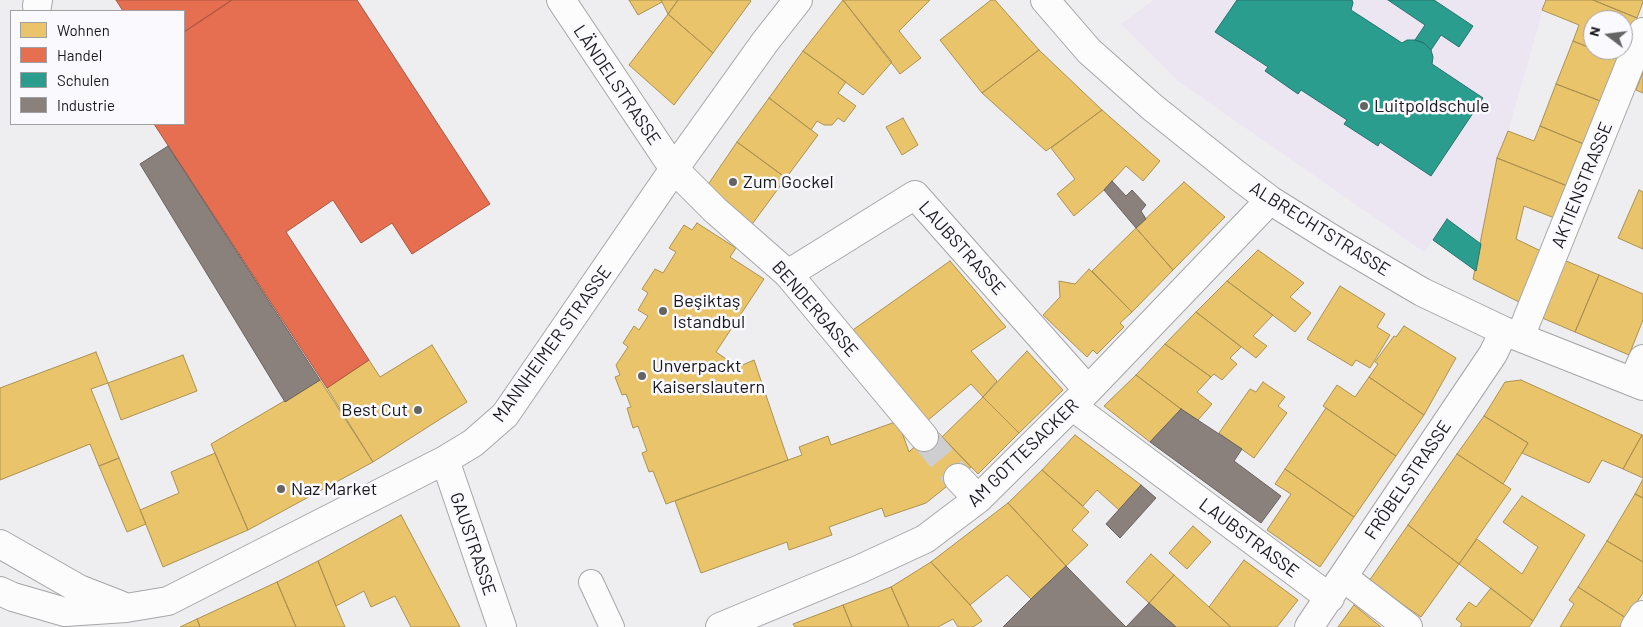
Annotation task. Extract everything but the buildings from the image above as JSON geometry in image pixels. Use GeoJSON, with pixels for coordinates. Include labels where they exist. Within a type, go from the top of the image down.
{"type":"FeatureCollection","features":[{"type":"Feature","properties":{"kind":"street","name":"LÄNDELSTRASSE"},"geometry":{"type":"LineString","coordinates":[[561,0],[674,169]]}},
{"type":"Feature","properties":{"kind":"street","name":"MANNHEIMER STRASSE"},"geometry":{"type":"LineString","coordinates":[[0,591],[13,597],[65,612],[126,608],[168,601],[445,460],[473,443],[505,416],[674,169],[765,42],[798,0]]}},
{"type":"Feature","properties":{"kind":"street","name":"ALBRECHTSTRASSE"},"geometry":{"type":"LineString","coordinates":[[1045,0],[1089,51],[1152,107],[1270,200],[1422,292],[1512,334],[1640,375]]}},
{"type":"Feature","properties":{"kind":"street","name":"AKTIENSTRASSE"},"geometry":{"type":"LineString","coordinates":[[1512,334],[1643,32]]}},
{"type":"Feature","properties":{"kind":"street","name":"BENDERGASSE"},"geometry":{"type":"LineString","coordinates":[[674,169],[715,210],[788,274],[924,437]]}},
{"type":"Feature","properties":{"kind":"street","name":"LAUBSTRASSE"},"geometry":{"type":"LineString","coordinates":[[788,274],[915,196],[1080,398],[1336,587],[1408,627]]}},
{"type":"Feature","properties":{"kind":"street","name":"AM GOTTESACKER"},"geometry":{"type":"LineString","coordinates":[[720,627],[767,618],[860,569],[925,539],[978,499],[1080,398],[1270,200]]}},
{"type":"Feature","properties":{"kind":"street","name":"FRÖBELSTRASSE"},"geometry":{"type":"LineString","coordinates":[[1309,627],[1493,354],[1512,334]]}},
{"type":"Feature","properties":{"kind":"street","name":"GAUSTRASSE"},"geometry":{"type":"LineString","coordinates":[[445,460],[502,627]]}},
{"type":"Feature","properties":{"kind":"street"},"geometry":{"type":"LineString","coordinates":[[958,478],[978,499]]}},
{"type":"Feature","properties":{"kind":"street"},"geometry":{"type":"LineString","coordinates":[[0,544],[79,589],[126,608]]}},
{"type":"Feature","properties":{"kind":"street"},"geometry":{"type":"LineString","coordinates":[[1635,627],[1643,615]]}},
{"type":"Feature","properties":{"kind":"lane"},"geometry":{"type":"LineString","coordinates":[[591,582],[612,627]]}},
{"type":"Feature","properties":{"kind":"shaded area","name":"Luitpoldschule"},"geometry":{"type":"Polygon","coordinates":[[[1154,0],[1546,0],[1508,131],[1497,158],[1481,244],[1447,219],[1424,252],[1178,81],[1121,24],[1154,0]]]}},
{"type":"Feature","properties":{"kind":"tunnel"},"geometry":{"type":"LineString","coordinates":[[924,437],[958,478]]}},
{"type":"Feature","properties":{"kind":"place","name":"Luitpoldschule"},"geometry":{"type":"Point","coordinates":[1364,106]}},
{"type":"Feature","properties":{"kind":"place","name":"Zum Gockel"},"geometry":{"type":"Point","coordinates":[733,182]}},
{"type":"Feature","properties":{"kind":"place","name":"Beşiktaş Istandbul"},"geometry":{"type":"Point","coordinates":[663,311]}},
{"type":"Feature","properties":{"kind":"place","name":"Unverpackt Kaiserslautern"},"geometry":{"type":"Point","coordinates":[642,376]}},
{"type":"Feature","properties":{"kind":"place","name":"Best Cut"},"geometry":{"type":"Point","coordinates":[418,410]}},
{"type":"Feature","properties":{"kind":"place","name":"Naz Market"},"geometry":{"type":"Point","coordinates":[281,489]}}]}
